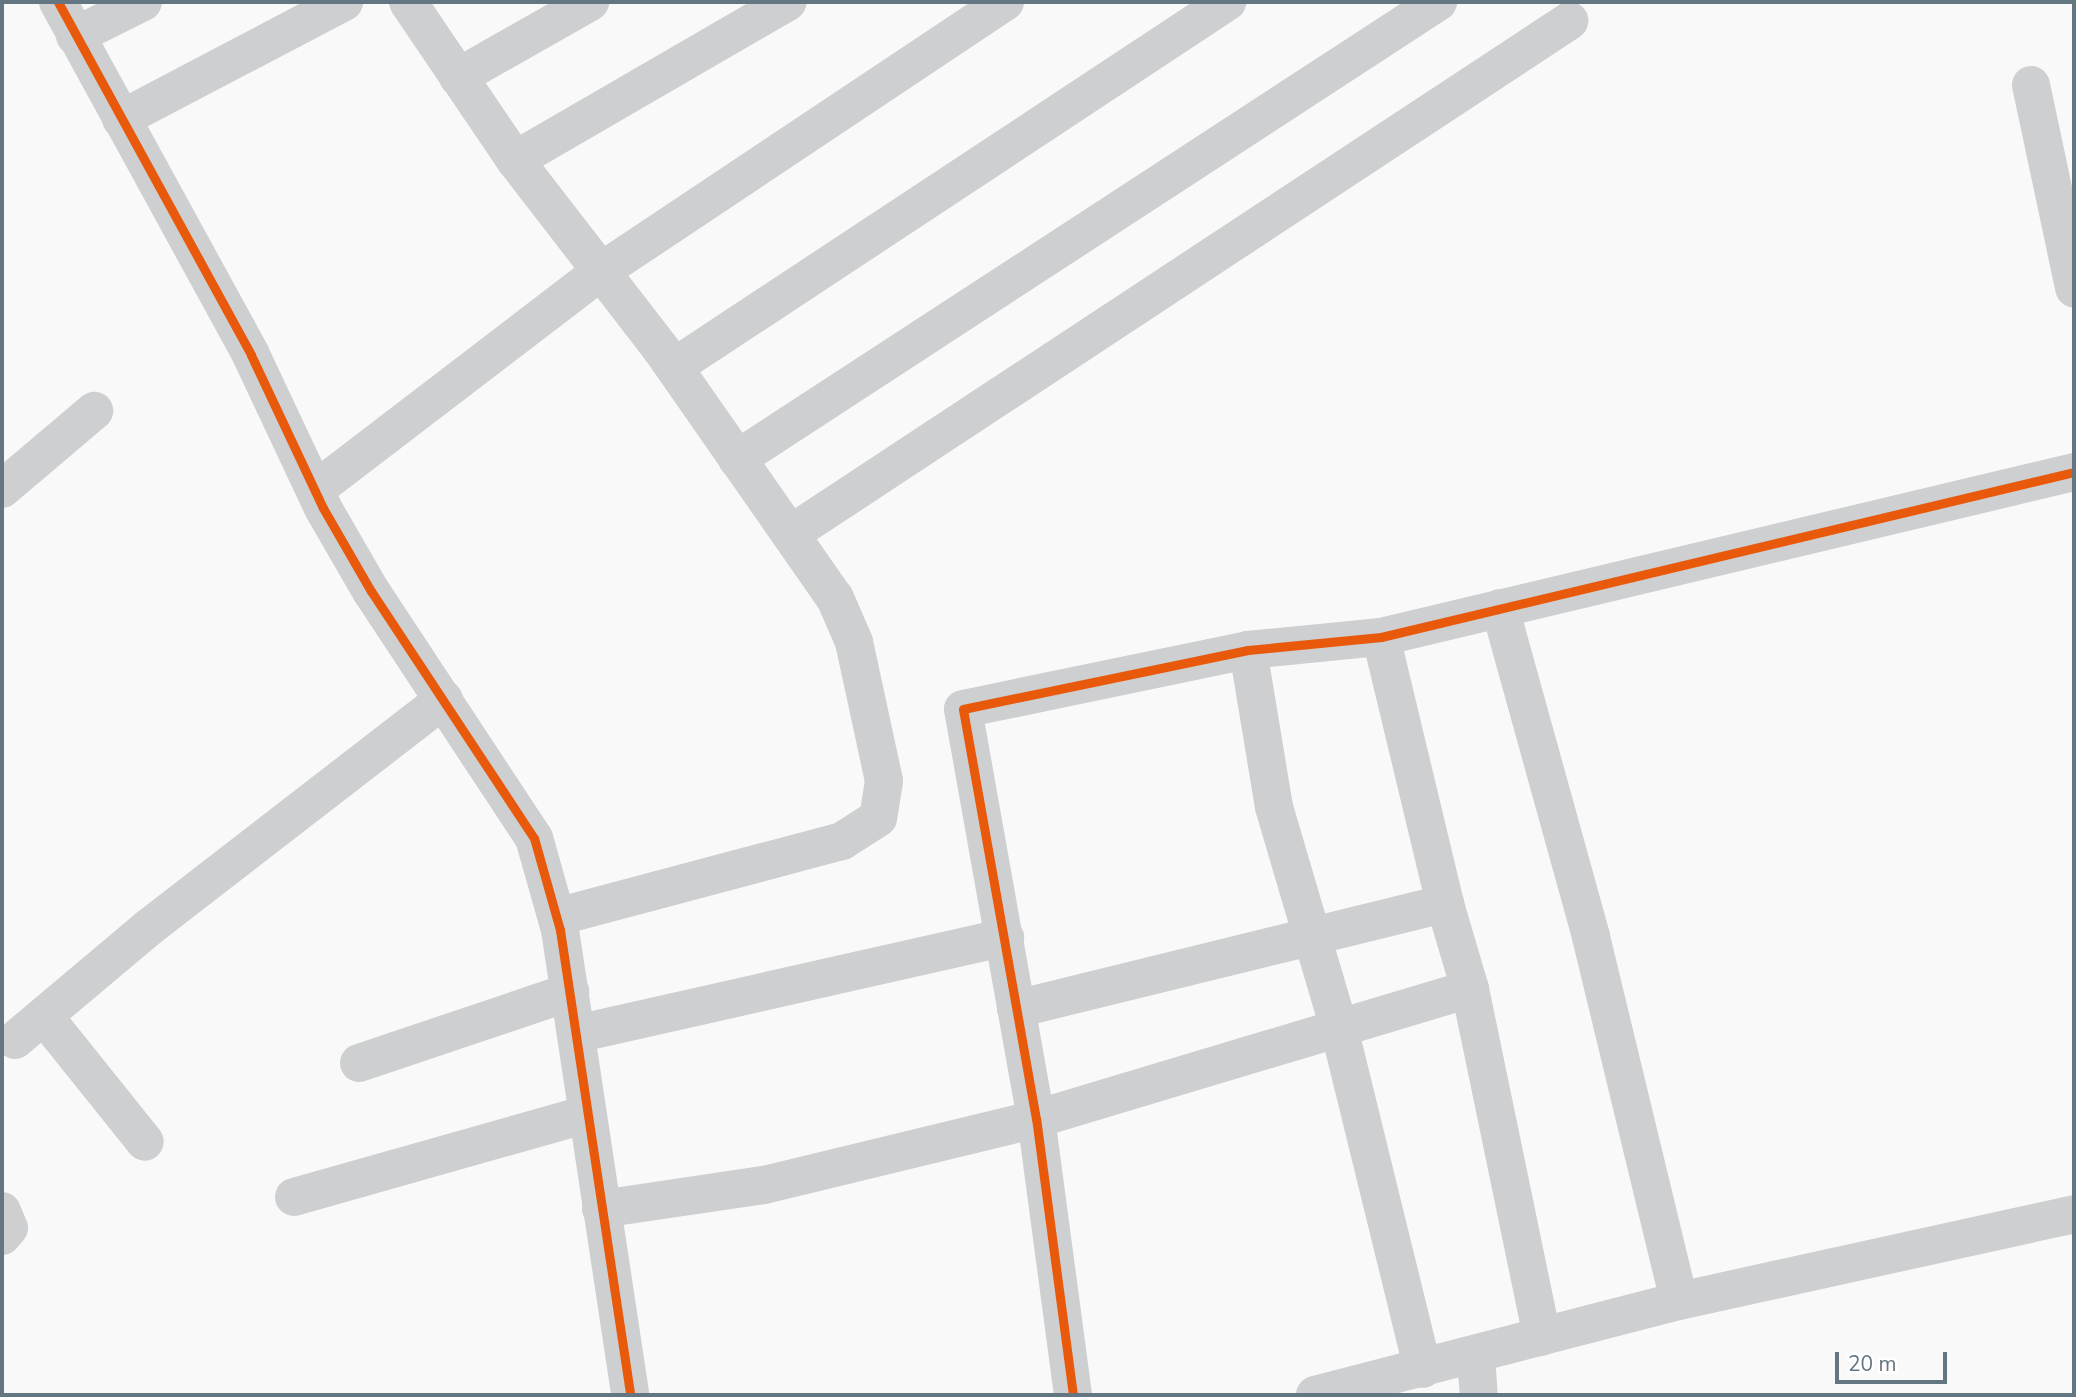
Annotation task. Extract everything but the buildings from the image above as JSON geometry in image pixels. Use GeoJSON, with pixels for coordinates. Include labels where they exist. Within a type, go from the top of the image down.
{"type":"FeatureCollection","features":[{"type":"Feature","properties":{"kind":"street"},"geometry":{"type":"LineString","coordinates":[[58,2],[251,355],[314,490],[371,591],[525,820],[543,863],[557,917],[570,992],[630,1395]]}},
{"type":"Feature","properties":{"kind":"street"},"geometry":{"type":"LineString","coordinates":[[75,36],[143,2]]}},
{"type":"Feature","properties":{"kind":"street"},"geometry":{"type":"LineString","coordinates":[[121,119],[344,2]]}},
{"type":"Feature","properties":{"kind":"street"},"geometry":{"type":"LineString","coordinates":[[408,2],[515,160],[674,368],[835,598],[854,642],[884,781],[877,818],[842,841],[557,917]]}},
{"type":"Feature","properties":{"kind":"street"},"geometry":{"type":"LineString","coordinates":[[458,77],[590,2]]}},
{"type":"Feature","properties":{"kind":"street"},"geometry":{"type":"LineString","coordinates":[[515,160],[788,2]]}},
{"type":"Feature","properties":{"kind":"street"},"geometry":{"type":"LineString","coordinates":[[314,490],[600,272],[1005,2]]}},
{"type":"Feature","properties":{"kind":"street"},"geometry":{"type":"LineString","coordinates":[[674,368],[1227,2]]}},
{"type":"Feature","properties":{"kind":"street"},"geometry":{"type":"LineString","coordinates":[[737,459],[1438,2]]}},
{"type":"Feature","properties":{"kind":"street"},"geometry":{"type":"LineString","coordinates":[[792,533],[1569,21]]}},
{"type":"Feature","properties":{"kind":"street"},"geometry":{"type":"LineString","coordinates":[[2031,85],[2074,288]]}},
{"type":"Feature","properties":{"kind":"street"},"geometry":{"type":"LineString","coordinates":[[2,489],[94,411]]}},
{"type":"Feature","properties":{"kind":"street"},"geometry":{"type":"LineString","coordinates":[[1073,1395],[1036,1119],[963,709],[1248,650],[1381,637],[2074,472]]}},
{"type":"Feature","properties":{"kind":"street"},"geometry":{"type":"LineString","coordinates":[[1500,608],[1591,937],[1679,1301]]}},
{"type":"Feature","properties":{"kind":"street"},"geometry":{"type":"LineString","coordinates":[[1381,637],[1445,904],[1470,989],[1542,1337]]}},
{"type":"Feature","properties":{"kind":"street"},"geometry":{"type":"LineString","coordinates":[[1248,650],[1273,807],[1339,1028],[1423,1369]]}},
{"type":"Feature","properties":{"kind":"street"},"geometry":{"type":"LineString","coordinates":[[145,1142],[29,1028],[148,928],[444,699]]}},
{"type":"Feature","properties":{"kind":"street"},"geometry":{"type":"LineString","coordinates":[[1016,1009],[1445,904]]}},
{"type":"Feature","properties":{"kind":"street"},"geometry":{"type":"LineString","coordinates":[[576,1034],[1005,937]]}},
{"type":"Feature","properties":{"kind":"street"},"geometry":{"type":"LineString","coordinates":[[601,1209],[764,1185],[1036,1119],[1470,989]]}},
{"type":"Feature","properties":{"kind":"street"},"geometry":{"type":"LineString","coordinates":[[359,1063],[570,992]]}},
{"type":"Feature","properties":{"kind":"street"},"geometry":{"type":"LineString","coordinates":[[294,1197],[587,1114]]}},
{"type":"Feature","properties":{"kind":"street"},"geometry":{"type":"LineString","coordinates":[[2,1211],[9,1228],[2,1236]]}},
{"type":"Feature","properties":{"kind":"street"},"geometry":{"type":"LineString","coordinates":[[1315,1395],[1476,1356],[1679,1301],[2074,1214]]}},
{"type":"Feature","properties":{"kind":"street"},"geometry":{"type":"LineString","coordinates":[[1476,1356],[1479,1395]]}},
{"type":"Feature","properties":{"kind":"cycle path"},"geometry":{"type":"LineString","coordinates":[[58,2],[251,355],[323,508],[371,591],[534,838],[560,930],[630,1395]]}},
{"type":"Feature","properties":{"kind":"cycle path"},"geometry":{"type":"LineString","coordinates":[[1073,1395],[1036,1119],[963,709],[1248,650],[1381,637],[2074,472]]}}]}
